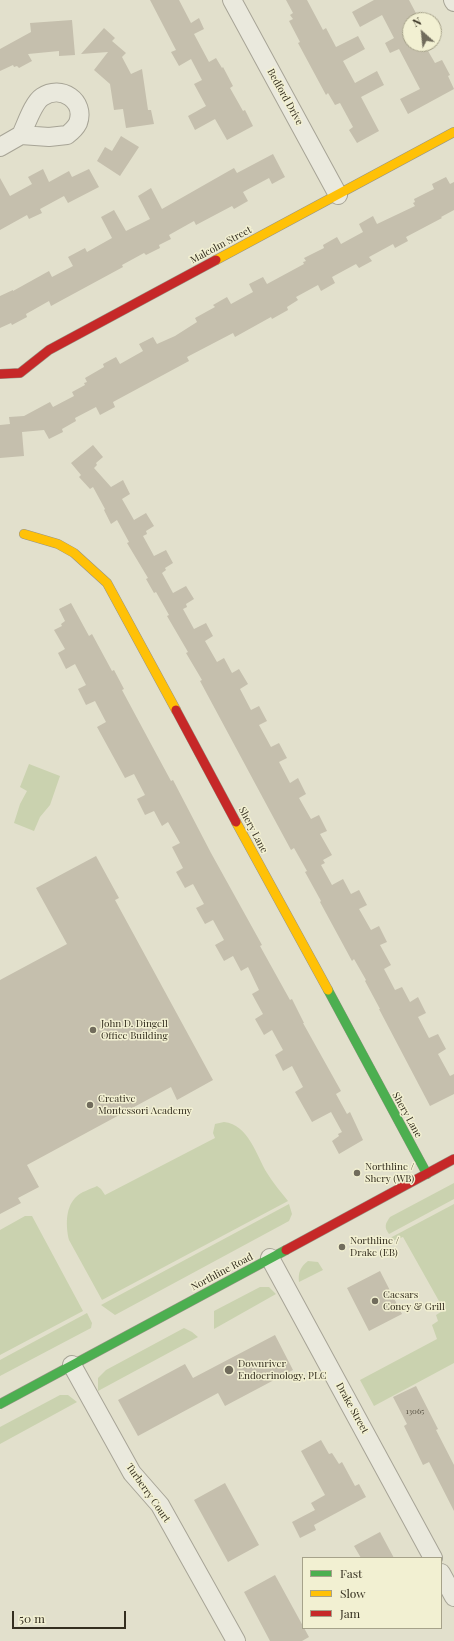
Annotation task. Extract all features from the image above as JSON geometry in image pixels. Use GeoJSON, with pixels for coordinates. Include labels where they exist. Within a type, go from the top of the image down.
{"type":"FeatureCollection","features":[{"type":"Feature","properties":{"kind":"street","name":"Bedford Drive"},"geometry":{"type":"LineString","coordinates":[[232,0],[338,195]]}},
{"type":"Feature","properties":{"kind":"street","name":"Malcolm Street"},"geometry":{"type":"LineString","coordinates":[[0,374],[20,373],[49,350],[454,132]]}},
{"type":"Feature","properties":{"kind":"street"},"geometry":{"type":"LineString","coordinates":[[0,147],[21,135]]}},
{"type":"Feature","properties":{"kind":"street","name":"Shery Lane"},"geometry":{"type":"LineString","coordinates":[[24,534],[58,544],[74,553],[107,583],[427,1174]]}},
{"type":"Feature","properties":{"kind":"street","name":"Northline Road"},"geometry":{"type":"LineString","coordinates":[[0,1404],[454,1159]]}},
{"type":"Feature","properties":{"kind":"street","name":"Drake Street"},"geometry":{"type":"LineString","coordinates":[[270,1258],[432,1557]]}},
{"type":"Feature","properties":{"kind":"street","name":"Turberry Court"},"geometry":{"type":"LineString","coordinates":[[72,1365],[132,1473],[160,1506],[236,1641]]}},
{"type":"Feature","properties":{"kind":"street"},"geometry":{"type":"LineString","coordinates":[[442,1574],[454,1596]]}},
{"type":"Feature","properties":{"kind":"green space"},"geometry":{"type":"Polygon","coordinates":[[[29,764],[60,776],[50,805],[40,817],[34,831],[14,823],[20,804],[27,791],[20,787],[29,764]]]}},
{"type":"Feature","properties":{"kind":"green space"},"geometry":{"type":"Polygon","coordinates":[[[224,1122],[233,1124],[246,1135],[269,1177],[288,1201],[102,1300],[69,1240],[67,1218],[69,1207],[72,1202],[80,1194],[97,1186],[105,1195],[215,1138],[213,1133],[215,1124],[224,1122]]]}},
{"type":"Feature","properties":{"kind":"green space"},"geometry":{"type":"Polygon","coordinates":[[[454,1183],[454,1199],[389,1234],[386,1226],[390,1217],[454,1183]]]}},
{"type":"Feature","properties":{"kind":"green space"},"geometry":{"type":"Polygon","coordinates":[[[289,1204],[292,1214],[289,1221],[115,1315],[101,1305],[289,1204]]]}},
{"type":"Feature","properties":{"kind":"green space"},"geometry":{"type":"Polygon","coordinates":[[[454,1204],[454,1363],[374,1406],[360,1380],[437,1339],[432,1325],[438,1321],[436,1315],[444,1310],[403,1237],[392,1241],[390,1238],[454,1204]]]}},
{"type":"Feature","properties":{"kind":"green space"},"geometry":{"type":"Polygon","coordinates":[[[25,1216],[32,1216],[83,1311],[0,1355],[0,1230],[25,1216]]]}},
{"type":"Feature","properties":{"kind":"green space"},"geometry":{"type":"Polygon","coordinates":[[[308,1261],[318,1262],[323,1270],[299,1282],[300,1270],[308,1261]]]}},
{"type":"Feature","properties":{"kind":"green space"},"geometry":{"type":"Polygon","coordinates":[[[260,1287],[269,1287],[276,1294],[214,1329],[214,1311],[260,1287]]]}},
{"type":"Feature","properties":{"kind":"green space"},"geometry":{"type":"Polygon","coordinates":[[[87,1313],[92,1323],[91,1328],[0,1376],[0,1360],[87,1313]]]}},
{"type":"Feature","properties":{"kind":"green space"},"geometry":{"type":"Polygon","coordinates":[[[184,1328],[198,1337],[98,1391],[98,1378],[106,1370],[184,1328]]]}},
{"type":"Feature","properties":{"kind":"green space"},"geometry":{"type":"Polygon","coordinates":[[[60,1395],[68,1395],[77,1402],[0,1444],[0,1427],[60,1395]]]}},
{"type":"Feature","properties":{"kind":"building"},"geometry":{"type":"Polygon","coordinates":[[[150,0],[179,0],[191,23],[199,18],[204,29],[194,34],[209,62],[216,58],[222,68],[223,67],[233,86],[230,88],[243,111],[245,110],[253,126],[227,140],[215,119],[195,130],[188,116],[206,106],[194,84],[202,80],[191,59],[179,66],[171,52],[176,50],[150,0]]]}},
{"type":"Feature","properties":{"kind":"building"},"geometry":{"type":"Polygon","coordinates":[[[286,0],[307,0],[323,30],[326,28],[336,47],[358,36],[365,49],[343,61],[355,83],[377,71],[384,85],[361,97],[379,131],[357,143],[349,130],[353,127],[340,103],[335,105],[328,93],[326,95],[298,43],[300,42],[289,21],[293,19],[290,15],[293,13],[286,0]]]}},
{"type":"Feature","properties":{"kind":"building"},"geometry":{"type":"Polygon","coordinates":[[[374,0],[409,0],[415,12],[402,12],[402,52],[429,52],[435,63],[442,60],[450,75],[448,76],[454,89],[408,114],[400,99],[420,89],[399,49],[390,53],[385,43],[394,38],[382,15],[360,27],[352,12],[374,0]]]}},
{"type":"Feature","properties":{"kind":"building"},"geometry":{"type":"Polygon","coordinates":[[[72,20],[75,55],[59,56],[59,51],[28,54],[32,61],[19,68],[17,66],[14,67],[13,65],[0,71],[0,49],[31,32],[30,23],[72,20]]]}},
{"type":"Feature","properties":{"kind":"building"},"geometry":{"type":"Polygon","coordinates":[[[104,28],[115,38],[112,41],[126,53],[122,57],[131,74],[142,69],[148,110],[151,110],[154,124],[126,128],[123,109],[114,110],[110,84],[94,70],[108,52],[81,54],[104,28]]]}},
{"type":"Feature","properties":{"kind":"building"},"geometry":{"type":"Polygon","coordinates":[[[121,136],[139,147],[120,176],[97,161],[105,147],[112,151],[121,136]]]}},
{"type":"Feature","properties":{"kind":"building"},"geometry":{"type":"Polygon","coordinates":[[[273,154],[285,177],[272,184],[269,178],[243,192],[248,201],[234,209],[232,206],[196,225],[194,221],[169,235],[171,239],[159,245],[160,248],[146,255],[144,253],[122,265],[123,267],[51,306],[49,301],[26,314],[27,317],[12,325],[11,323],[0,328],[0,296],[13,291],[49,271],[52,277],[73,266],[68,257],[85,248],[87,252],[112,238],[101,217],[114,210],[126,231],[150,219],[138,196],[151,188],[162,209],[234,168],[237,173],[273,154]]]}},
{"type":"Feature","properties":{"kind":"building"},"geometry":{"type":"Polygon","coordinates":[[[43,169],[49,182],[69,171],[72,177],[89,169],[99,187],[68,203],[64,196],[40,209],[42,213],[29,219],[27,215],[0,230],[0,178],[10,196],[32,184],[28,177],[43,169]]]}},
{"type":"Feature","properties":{"kind":"building"},"geometry":{"type":"Polygon","coordinates":[[[446,177],[450,184],[454,182],[454,210],[406,237],[408,241],[395,248],[393,244],[369,257],[372,261],[359,268],[356,264],[332,277],[335,283],[321,291],[318,285],[296,297],[298,300],[287,307],[288,310],[272,319],[271,317],[235,337],[233,333],[187,357],[189,361],[113,402],[115,407],[100,415],[96,407],[75,418],[76,421],[62,429],[63,432],[49,439],[44,430],[22,432],[24,456],[0,458],[0,425],[10,424],[9,417],[24,416],[50,402],[53,407],[74,396],[72,392],[85,385],[84,383],[87,382],[85,378],[104,367],[103,364],[116,357],[120,364],[143,351],[139,344],[153,337],[157,344],[175,336],[197,322],[195,318],[215,307],[213,305],[227,297],[231,304],[253,292],[249,284],[263,277],[267,284],[304,264],[303,262],[306,261],[304,258],[324,248],[323,245],[337,237],[341,244],[363,232],[359,224],[373,216],[377,224],[415,206],[413,203],[415,202],[414,199],[434,189],[432,184],[446,177]]]}},
{"type":"Feature","properties":{"kind":"building"},"geometry":{"type":"Polygon","coordinates":[[[93,445],[103,457],[96,463],[97,465],[94,468],[111,487],[123,480],[130,494],[122,499],[134,520],[146,513],[154,526],[146,531],[147,534],[143,536],[154,556],[166,550],[173,563],[165,568],[166,570],[162,573],[173,593],[186,586],[194,599],[186,604],[187,607],[183,609],[194,629],[206,623],[213,636],[205,641],[217,662],[224,658],[232,673],[239,669],[248,684],[240,689],[251,710],[259,706],[267,721],[259,725],[271,747],[279,743],[287,758],[279,762],[290,783],[298,778],[306,794],[299,798],[311,819],[319,815],[327,831],[320,834],[332,855],[323,860],[325,863],[321,865],[332,885],[343,879],[351,894],[359,890],[367,905],[359,909],[371,930],[379,926],[387,942],[380,945],[391,965],[384,969],[395,990],[402,987],[410,1002],[418,997],[426,1013],[418,1017],[429,1038],[438,1034],[446,1049],[438,1054],[450,1076],[454,1074],[454,1094],[430,1106],[379,1009],[365,981],[366,980],[354,959],[352,961],[320,902],[321,901],[305,872],[307,871],[294,848],[291,850],[200,681],[202,680],[186,653],[188,652],[167,616],[169,615],[156,592],[154,593],[146,579],[148,578],[127,543],[129,542],[117,520],[111,524],[93,487],[90,489],[79,477],[81,475],[71,463],[93,445]]]}},
{"type":"Feature","properties":{"kind":"building"},"geometry":{"type":"Polygon","coordinates":[[[71,603],[89,636],[92,634],[112,671],[114,670],[124,689],[122,690],[151,744],[171,781],[173,780],[211,853],[262,945],[260,946],[290,1000],[292,999],[303,1023],[341,1091],[336,1094],[347,1114],[350,1112],[363,1140],[339,1154],[332,1141],[342,1132],[331,1112],[312,1122],[295,1092],[303,1087],[292,1066],[283,1071],[275,1055],[283,1050],[272,1030],[264,1035],[255,1019],[263,1014],[252,994],[259,990],[248,967],[241,971],[233,956],[224,961],[215,945],[224,940],[213,920],[205,924],[196,908],[204,904],[193,884],[185,888],[176,872],[183,868],[172,847],[180,843],[168,822],[162,826],[154,811],[145,815],[137,799],[145,795],[134,774],[125,778],[97,727],[106,722],[95,701],[86,705],[78,689],[86,685],[75,664],[66,669],[58,653],[65,649],[54,630],[62,626],[61,624],[65,621],[59,609],[71,603]]]}},
{"type":"Feature","properties":{"kind":"building","name":"John D. Dingell Office Building"},"geometry":{"type":"Polygon","coordinates":[[[96,856],[119,898],[115,900],[213,1080],[177,1100],[171,1087],[27,1165],[39,1187],[18,1198],[21,1203],[0,1214],[0,980],[67,944],[36,888],[96,856]]]}},
{"type":"Feature","properties":{"kind":"building","name":"Caesars Coney & Grill"},"geometry":{"type":"Polygon","coordinates":[[[380,1271],[402,1314],[369,1331],[347,1288],[380,1271]]]}},
{"type":"Feature","properties":{"kind":"building"},"geometry":{"type":"Polygon","coordinates":[[[275,1335],[293,1370],[225,1406],[218,1393],[138,1436],[118,1400],[185,1364],[193,1378],[275,1335]]]}},
{"type":"Feature","properties":{"kind":"building"},"geometry":{"type":"Polygon","coordinates":[[[416,1386],[454,1465],[454,1511],[429,1462],[423,1465],[404,1426],[407,1424],[393,1397],[416,1386]]]}},
{"type":"Feature","properties":{"kind":"building"},"geometry":{"type":"Polygon","coordinates":[[[321,1440],[329,1454],[332,1453],[339,1464],[342,1462],[355,1486],[359,1484],[366,1497],[314,1525],[316,1530],[300,1538],[292,1522],[315,1510],[311,1503],[325,1495],[301,1451],[321,1440]]]}},
{"type":"Feature","properties":{"kind":"building"},"geometry":{"type":"Polygon","coordinates":[[[225,1483],[259,1545],[228,1562],[194,1500],[225,1483]]]}},
{"type":"Feature","properties":{"kind":"building"},"geometry":{"type":"Polygon","coordinates":[[[380,1532],[393,1557],[360,1557],[354,1546],[380,1532]]]}},
{"type":"Feature","properties":{"kind":"building"},"geometry":{"type":"Polygon","coordinates":[[[275,1575],[302,1624],[302,1629],[305,1629],[309,1637],[302,1641],[270,1641],[244,1592],[275,1575]]]}},
{"type":"Feature","properties":{"kind":"traffic: fast"},"geometry":{"type":"LineString","coordinates":[[328,990],[427,1174]]}},
{"type":"Feature","properties":{"kind":"traffic: fast"},"geometry":{"type":"LineString","coordinates":[[0,1404],[286,1250]]}},
{"type":"Feature","properties":{"kind":"traffic: slow"},"geometry":{"type":"LineString","coordinates":[[216,260],[454,132]]}},
{"type":"Feature","properties":{"kind":"traffic: slow"},"geometry":{"type":"LineString","coordinates":[[24,534],[58,544],[74,553],[107,583],[176,710]]}},
{"type":"Feature","properties":{"kind":"traffic: slow"},"geometry":{"type":"LineString","coordinates":[[236,822],[328,990]]}},
{"type":"Feature","properties":{"kind":"traffic: jam"},"geometry":{"type":"LineString","coordinates":[[0,374],[20,373],[49,350],[216,260]]}},
{"type":"Feature","properties":{"kind":"traffic: jam"},"geometry":{"type":"LineString","coordinates":[[176,710],[236,822]]}},
{"type":"Feature","properties":{"kind":"traffic: jam"},"geometry":{"type":"LineString","coordinates":[[286,1250],[454,1159]]}},
{"type":"Feature","properties":{"kind":"place","name":"John D. Dingell Office Building"},"geometry":{"type":"Point","coordinates":[93,1030]}},
{"type":"Feature","properties":{"kind":"place","name":"Creative Montessori Academy"},"geometry":{"type":"Point","coordinates":[90,1105]}},
{"type":"Feature","properties":{"kind":"place","name":"Northline / Shery (WB)"},"geometry":{"type":"Point","coordinates":[357,1173]}},
{"type":"Feature","properties":{"kind":"place","name":"Northline / Drake (EB)"},"geometry":{"type":"Point","coordinates":[342,1247]}},
{"type":"Feature","properties":{"kind":"place","name":"Caesars Coney & Grill"},"geometry":{"type":"Point","coordinates":[375,1301]}},
{"type":"Feature","properties":{"kind":"place","name":"Downriver Endocrinology, PLC"},"geometry":{"type":"Point","coordinates":[229,1370]}}]}
